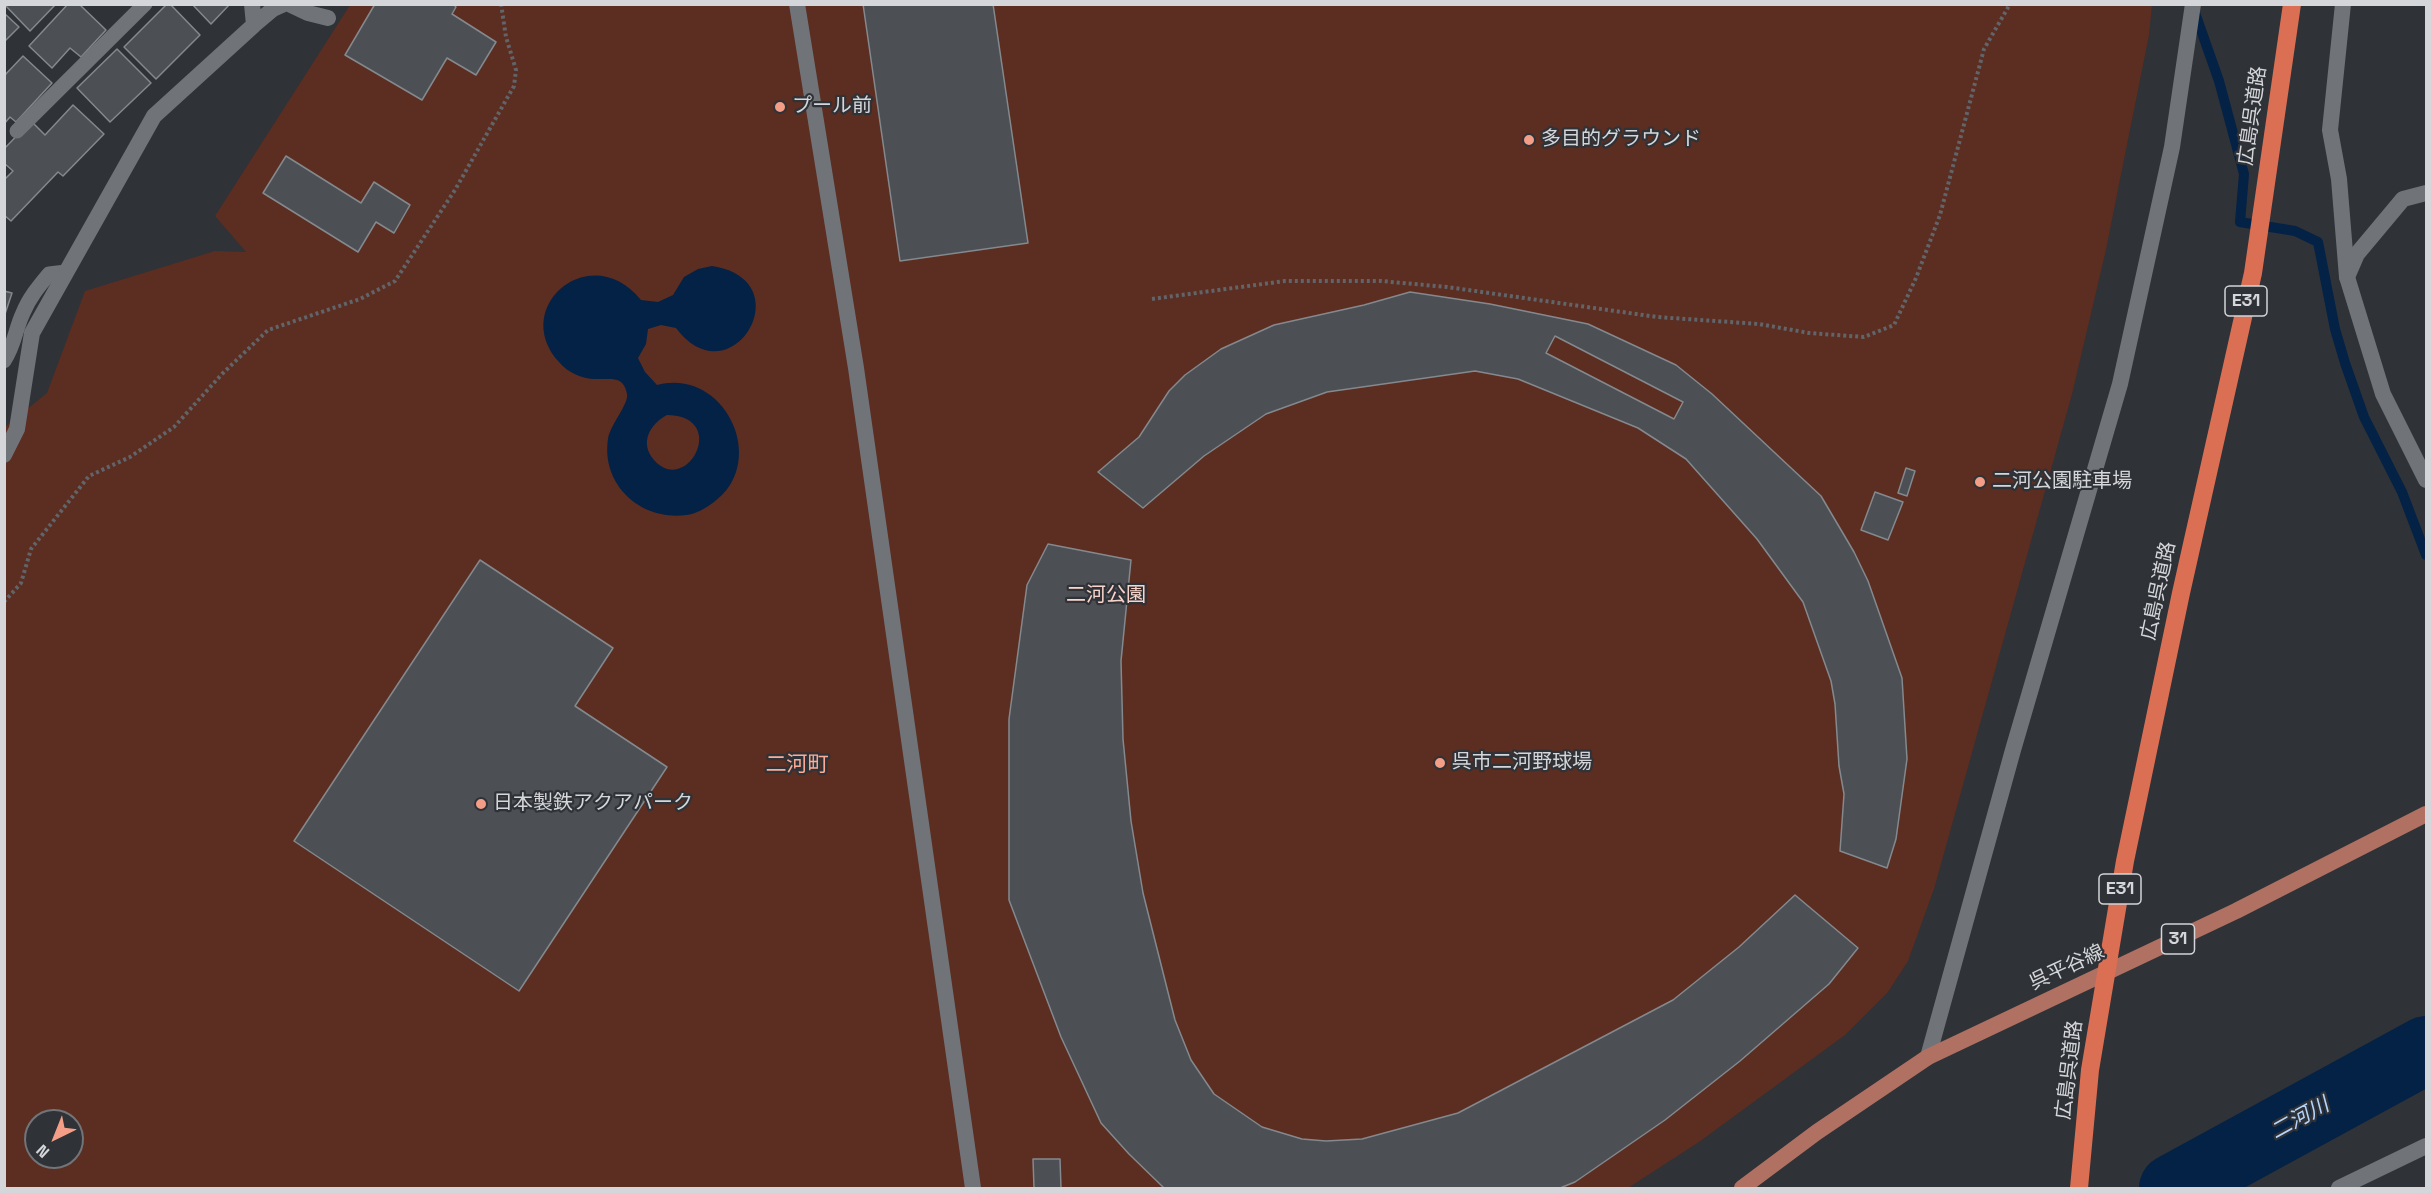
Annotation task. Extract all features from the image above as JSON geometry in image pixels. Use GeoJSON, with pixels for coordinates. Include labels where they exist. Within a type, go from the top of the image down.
{"type":"FeatureCollection","features":[{"type":"Feature","properties":{"kind":"highway","name":"広島呉道路"},"geometry":{"type":"LineString","coordinates":[[2079,1188],[2090,1070],[2125,861],[2181,593],[2253,273],[2292,4]]}},
{"type":"Feature","properties":{"kind":"main road","name":"呉平谷線"},"geometry":{"type":"LineString","coordinates":[[1742,1188],[1817,1132],[1928,1057],[2236,911],[2427,814]]}},
{"type":"Feature","properties":{"kind":"street"},"geometry":{"type":"LineString","coordinates":[[252,4],[254,25]]}},
{"type":"Feature","properties":{"kind":"street"},"geometry":{"type":"LineString","coordinates":[[4,455],[17,429],[33,333],[154,116],[254,25],[273,9],[284,4]]}},
{"type":"Feature","properties":{"kind":"street"},"geometry":{"type":"LineString","coordinates":[[289,4],[308,13],[328,18]]}},
{"type":"Feature","properties":{"kind":"street"},"geometry":{"type":"LineString","coordinates":[[797,4],[856,368],[973,1188]]}},
{"type":"Feature","properties":{"kind":"street"},"geometry":{"type":"LineString","coordinates":[[1928,1057],[2013,750],[2120,384],[2172,147],[2193,4]]}},
{"type":"Feature","properties":{"kind":"street"},"geometry":{"type":"LineString","coordinates":[[2343,4],[2330,130],[2339,179],[2347,276],[2383,394],[2427,480]]}},
{"type":"Feature","properties":{"kind":"street"},"geometry":{"type":"LineString","coordinates":[[2347,276],[2357,254],[2403,199],[2427,193]]}},
{"type":"Feature","properties":{"kind":"street"},"geometry":{"type":"LineString","coordinates":[[2338,1188],[2427,1146]]}},
{"type":"Feature","properties":{"kind":"lane"},"geometry":{"type":"LineString","coordinates":[[17,131],[145,4]]}},
{"type":"Feature","properties":{"kind":"lane"},"geometry":{"type":"LineString","coordinates":[[4,361],[13,347],[22,314],[35,290],[49,274],[66,272]]}},
{"type":"Feature","properties":{"kind":"path"},"geometry":{"type":"LineString","coordinates":[[4,602],[21,583],[31,549],[89,476],[130,457],[174,426],[222,374],[268,330],[360,299],[394,281],[456,190],[514,86],[516,70],[506,37],[501,4]]}},
{"type":"Feature","properties":{"kind":"path"},"geometry":{"type":"LineString","coordinates":[[1152,299],[1285,281],[1381,281],[1447,287],[1657,317],[1724,321],[1809,333],[1864,337],[1894,325],[1916,278],[1940,214],[1984,49],[2010,4]]}},
{"type":"Feature","properties":{"kind":"green space","name":"二河公園"},"geometry":{"type":"Polygon","coordinates":[[[350,5],[2152,5],[2149,35],[2105,254],[2072,394],[1934,889],[1908,961],[1888,992],[1845,1035],[1699,1142],[1628,1188],[5,1188],[5,427],[47,393],[85,291],[215,251],[246,252],[215,216],[350,5]]]}},
{"type":"Feature","properties":{"kind":"water"},"geometry":{"type":"Polygon","coordinates":[[[712,266],[739,276],[753,292],[756,311],[749,330],[736,344],[718,351],[697,347],[676,328],[661,325],[648,329],[646,344],[638,358],[645,372],[657,385],[681,383],[702,390],[719,403],[732,421],[738,442],[738,464],[730,484],[714,502],[693,513],[669,515],[640,506],[618,485],[611,471],[607,456],[608,439],[627,398],[623,383],[615,379],[585,378],[566,369],[546,341],[544,320],[550,301],[563,287],[580,278],[600,276],[621,283],[641,300],[658,302],[673,295],[684,277],[698,269],[712,266]],[[667,415],[656,423],[648,434],[647,447],[650,454],[654,460],[667,469],[679,469],[689,462],[696,452],[699,439],[696,428],[686,419],[667,415]]]}},
{"type":"Feature","properties":{"kind":"building"},"geometry":{"type":"Polygon","coordinates":[[[4,4],[56,4],[30,31],[4,4]]]}},
{"type":"Feature","properties":{"kind":"building"},"geometry":{"type":"Polygon","coordinates":[[[68,4],[79,4],[106,30],[81,57],[70,48],[52,68],[29,46],[68,4]]]}},
{"type":"Feature","properties":{"kind":"building"},"geometry":{"type":"Polygon","coordinates":[[[167,4],[170,4],[200,35],[156,79],[124,47],[167,4]]]}},
{"type":"Feature","properties":{"kind":"building"},"geometry":{"type":"Polygon","coordinates":[[[192,4],[230,4],[211,24],[192,4]]]}},
{"type":"Feature","properties":{"kind":"building"},"geometry":{"type":"Polygon","coordinates":[[[375,4],[453,4],[456,7],[452,14],[496,42],[476,75],[447,58],[422,100],[345,55],[375,4]]]}},
{"type":"Feature","properties":{"kind":"building"},"geometry":{"type":"Polygon","coordinates":[[[863,4],[993,4],[1028,243],[900,261],[863,4]]]}},
{"type":"Feature","properties":{"kind":"building"},"geometry":{"type":"Polygon","coordinates":[[[4,13],[19,27],[4,42],[4,13]]]}},
{"type":"Feature","properties":{"kind":"building"},"geometry":{"type":"Polygon","coordinates":[[[117,49],[151,83],[110,122],[77,88],[117,49]]]}},
{"type":"Feature","properties":{"kind":"building"},"geometry":{"type":"Polygon","coordinates":[[[23,56],[52,83],[16,122],[10,117],[4,124],[4,76],[23,56]]]}},
{"type":"Feature","properties":{"kind":"building"},"geometry":{"type":"Polygon","coordinates":[[[73,105],[104,134],[63,176],[58,172],[11,221],[4,215],[4,180],[13,171],[4,163],[4,149],[31,121],[45,135],[73,105]]]}},
{"type":"Feature","properties":{"kind":"building"},"geometry":{"type":"Polygon","coordinates":[[[286,156],[361,203],[374,182],[410,205],[394,233],[376,222],[358,252],[263,193],[286,156]]]}},
{"type":"Feature","properties":{"kind":"building"},"geometry":{"type":"Polygon","coordinates":[[[4,291],[12,293],[4,317],[4,291]]]}},
{"type":"Feature","properties":{"kind":"building"},"geometry":{"type":"Polygon","coordinates":[[[1410,292],[1490,304],[1588,324],[1676,365],[1712,394],[1821,496],[1868,581],[1902,678],[1907,759],[1896,839],[1887,868],[1840,851],[1844,794],[1839,766],[1835,704],[1831,681],[1803,602],[1757,539],[1686,459],[1638,428],[1518,379],[1475,371],[1327,392],[1266,414],[1204,456],[1143,508],[1098,472],[1139,437],[1169,391],[1185,375],[1221,349],[1274,325],[1410,292]]]}},
{"type":"Feature","properties":{"kind":"building"},"geometry":{"type":"Polygon","coordinates":[[[1555,336],[1683,402],[1674,419],[1546,353],[1555,336]]]}},
{"type":"Feature","properties":{"kind":"building"},"geometry":{"type":"Polygon","coordinates":[[[1906,468],[1915,471],[1907,496],[1898,493],[1906,468]]]}},
{"type":"Feature","properties":{"kind":"building"},"geometry":{"type":"Polygon","coordinates":[[[1875,492],[1903,502],[1888,540],[1861,530],[1875,492]]]}},
{"type":"Feature","properties":{"kind":"building"},"geometry":{"type":"Polygon","coordinates":[[[1048,544],[1131,560],[1121,661],[1123,739],[1131,821],[1143,893],[1175,1020],[1191,1060],[1214,1094],[1262,1127],[1302,1139],[1326,1141],[1362,1139],[1458,1113],[1673,1000],[1739,947],[1795,895],[1858,948],[1829,984],[1740,1061],[1665,1120],[1575,1182],[1560,1188],[1164,1188],[1101,1123],[1061,1037],[1009,900],[1009,719],[1027,585],[1048,544]]]}},
{"type":"Feature","properties":{"kind":"building","name":"日本製鉄アクアパーク"},"geometry":{"type":"Polygon","coordinates":[[[480,560],[613,648],[575,706],[667,767],[519,991],[294,841],[480,560]]]}},
{"type":"Feature","properties":{"kind":"building"},"geometry":{"type":"Polygon","coordinates":[[[1033,1159],[1060,1159],[1061,1188],[1034,1188],[1033,1159]]]}},
{"type":"Feature","properties":{"kind":"waterway"},"geometry":{"type":"LineString","coordinates":[[2194,10],[2219,81],[2244,174],[2240,222],[2295,231],[2318,242],[2335,329],[2345,363],[2364,417],[2402,492],[2426,555]]}},
{"type":"Feature","properties":{"kind":"waterway","name":"二河川"},"geometry":{"type":"LineString","coordinates":[[2173,1188],[2426,1050]]}},
{"type":"Feature","properties":{"kind":"place","name":"プール前"},"geometry":{"type":"Point","coordinates":[780,107]}},
{"type":"Feature","properties":{"kind":"place","name":"多目的グラウンド"},"geometry":{"type":"Point","coordinates":[1529,140]}},
{"type":"Feature","properties":{"kind":"place","name":"二河公園駐車場"},"geometry":{"type":"Point","coordinates":[1980,482]}},
{"type":"Feature","properties":{"kind":"place","name":"呉市二河野球場"},"geometry":{"type":"Point","coordinates":[1440,763]}},
{"type":"Feature","properties":{"kind":"place","name":"日本製鉄アクアパーク"},"geometry":{"type":"Point","coordinates":[481,804]}},
{"type":"Feature","properties":{"kind":"district","name":"二河町"},"geometry":{"type":"Point","coordinates":[797,765]}}]}
